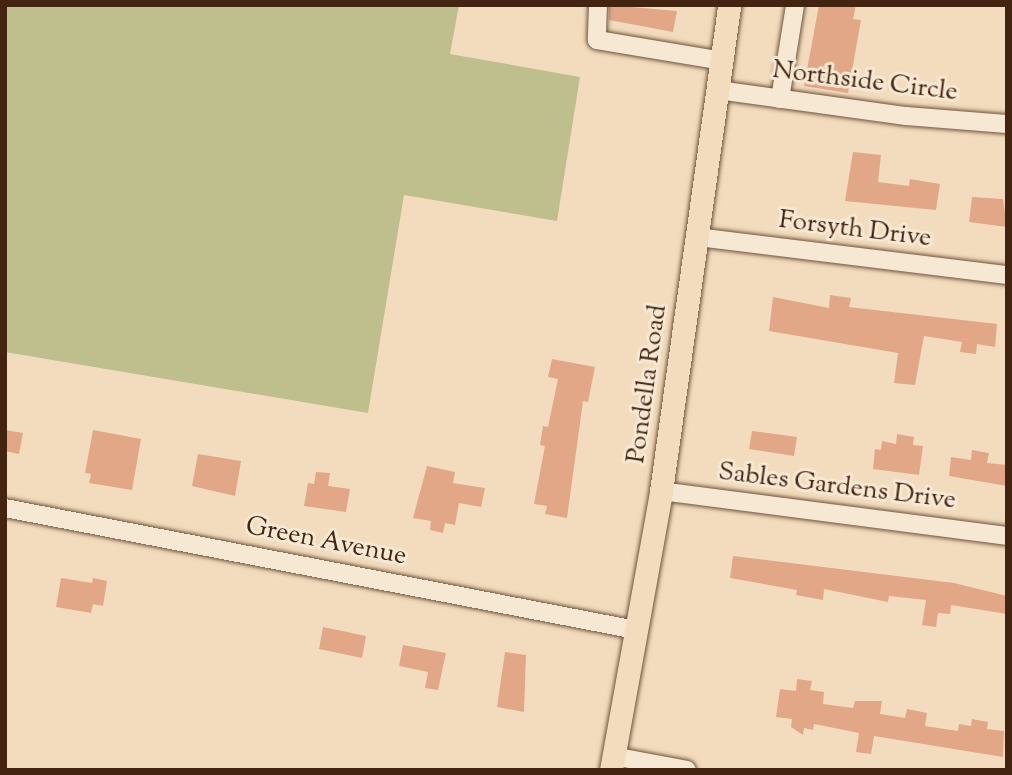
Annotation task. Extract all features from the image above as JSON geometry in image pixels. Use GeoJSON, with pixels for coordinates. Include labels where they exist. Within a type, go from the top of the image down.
{"type":"FeatureCollection","features":[{"type":"Feature","properties":{"kind":"main road","name":"Pondella Road"},"geometry":{"type":"LineString","coordinates":[[612,763],[661,491],[729,5]]}},
{"type":"Feature","properties":{"kind":"street"},"geometry":{"type":"LineString","coordinates":[[598,5],[597,40],[722,61]]}},
{"type":"Feature","properties":{"kind":"street"},"geometry":{"type":"LineString","coordinates":[[780,99],[795,5]]}},
{"type":"Feature","properties":{"kind":"street","name":"Northside Circle"},"geometry":{"type":"LineString","coordinates":[[718,90],[1007,124]]}},
{"type":"Feature","properties":{"kind":"street","name":"Forsyth Drive"},"geometry":{"type":"LineString","coordinates":[[697,237],[1007,275]]}},
{"type":"Feature","properties":{"kind":"street","name":"Sables Gardens Drive"},"geometry":{"type":"LineString","coordinates":[[661,491],[1007,536]]}},
{"type":"Feature","properties":{"kind":"street","name":"Green Avenue"},"geometry":{"type":"LineString","coordinates":[[5,508],[636,630]]}},
{"type":"Feature","properties":{"kind":"street"},"geometry":{"type":"LineString","coordinates":[[612,763],[687,770]]}},
{"type":"Feature","properties":{"kind":"green space"},"geometry":{"type":"Polygon","coordinates":[[[5,5],[459,5],[450,54],[580,77],[557,221],[404,195],[368,413],[5,352],[5,5]]]}},
{"type":"Feature","properties":{"kind":"building"},"geometry":{"type":"Polygon","coordinates":[[[609,5],[677,11],[673,32],[609,20],[609,5]]]}},
{"type":"Feature","properties":{"kind":"building"},"geometry":{"type":"Polygon","coordinates":[[[819,5],[856,5],[853,19],[861,20],[848,93],[804,86],[819,5]]]}},
{"type":"Feature","properties":{"kind":"building"},"geometry":{"type":"Polygon","coordinates":[[[853,152],[881,155],[878,182],[909,186],[910,179],[940,184],[936,210],[845,201],[853,152]]]}},
{"type":"Feature","properties":{"kind":"building"},"geometry":{"type":"Polygon","coordinates":[[[972,197],[1003,199],[1007,227],[969,222],[972,197]]]}},
{"type":"Feature","properties":{"kind":"building"},"geometry":{"type":"Polygon","coordinates":[[[830,295],[851,298],[849,307],[997,324],[995,347],[977,344],[976,354],[960,352],[962,342],[924,336],[915,385],[894,383],[898,353],[769,331],[773,297],[829,308],[830,295]]]}},
{"type":"Feature","properties":{"kind":"building"},"geometry":{"type":"Polygon","coordinates":[[[552,359],[595,367],[588,402],[583,401],[567,518],[545,514],[547,506],[534,504],[545,446],[540,445],[543,426],[548,427],[558,379],[548,377],[552,359]]]}},
{"type":"Feature","properties":{"kind":"building"},"geometry":{"type":"Polygon","coordinates":[[[5,430],[23,433],[19,454],[5,451],[5,430]]]}},
{"type":"Feature","properties":{"kind":"building"},"geometry":{"type":"Polygon","coordinates":[[[93,430],[141,439],[132,490],[89,483],[91,474],[85,473],[93,430]]]}},
{"type":"Feature","properties":{"kind":"building"},"geometry":{"type":"Polygon","coordinates":[[[752,431],[797,437],[794,456],[749,449],[752,431]]]}},
{"type":"Feature","properties":{"kind":"building"},"geometry":{"type":"Polygon","coordinates":[[[897,434],[914,437],[913,445],[923,446],[919,475],[873,469],[875,449],[881,450],[882,441],[896,444],[897,434]]]}},
{"type":"Feature","properties":{"kind":"building"},"geometry":{"type":"Polygon","coordinates":[[[972,450],[989,453],[987,463],[1007,465],[1007,486],[949,476],[951,457],[971,460],[972,450]]]}},
{"type":"Feature","properties":{"kind":"building"},"geometry":{"type":"Polygon","coordinates":[[[198,454],[241,461],[235,496],[192,486],[198,454]]]}},
{"type":"Feature","properties":{"kind":"building"},"geometry":{"type":"Polygon","coordinates":[[[427,466],[455,472],[453,483],[485,488],[481,507],[459,503],[455,525],[445,523],[443,533],[430,530],[431,521],[413,518],[427,466]]]}},
{"type":"Feature","properties":{"kind":"building"},"geometry":{"type":"Polygon","coordinates":[[[316,472],[330,473],[328,486],[350,489],[346,512],[304,506],[308,483],[314,484],[316,472]]]}},
{"type":"Feature","properties":{"kind":"building"},"geometry":{"type":"Polygon","coordinates":[[[733,556],[954,583],[1007,596],[1007,614],[951,605],[950,614],[938,613],[936,627],[922,625],[926,600],[889,596],[888,602],[824,589],[823,600],[796,595],[797,590],[730,578],[733,556]]]}},
{"type":"Feature","properties":{"kind":"building"},"geometry":{"type":"Polygon","coordinates":[[[61,578],[92,583],[93,578],[107,581],[103,606],[93,604],[91,613],[56,607],[61,578]]]}},
{"type":"Feature","properties":{"kind":"building"},"geometry":{"type":"Polygon","coordinates":[[[323,627],[366,636],[362,658],[319,649],[323,627]]]}},
{"type":"Feature","properties":{"kind":"building"},"geometry":{"type":"Polygon","coordinates":[[[403,645],[446,653],[438,690],[425,688],[428,672],[399,666],[403,645]]]}},
{"type":"Feature","properties":{"kind":"building"},"geometry":{"type":"Polygon","coordinates":[[[505,652],[526,655],[524,712],[497,707],[505,652]]]}},
{"type":"Feature","properties":{"kind":"building"},"geometry":{"type":"Polygon","coordinates":[[[797,679],[812,681],[810,690],[824,692],[823,704],[853,708],[855,701],[882,701],[880,714],[905,718],[907,709],[927,713],[925,726],[958,731],[959,724],[971,726],[972,719],[988,722],[987,729],[1004,731],[1003,757],[874,736],[871,754],[856,752],[859,733],[814,724],[813,730],[804,728],[803,735],[791,727],[792,719],[776,717],[780,689],[796,691],[797,679]]]}}]}
